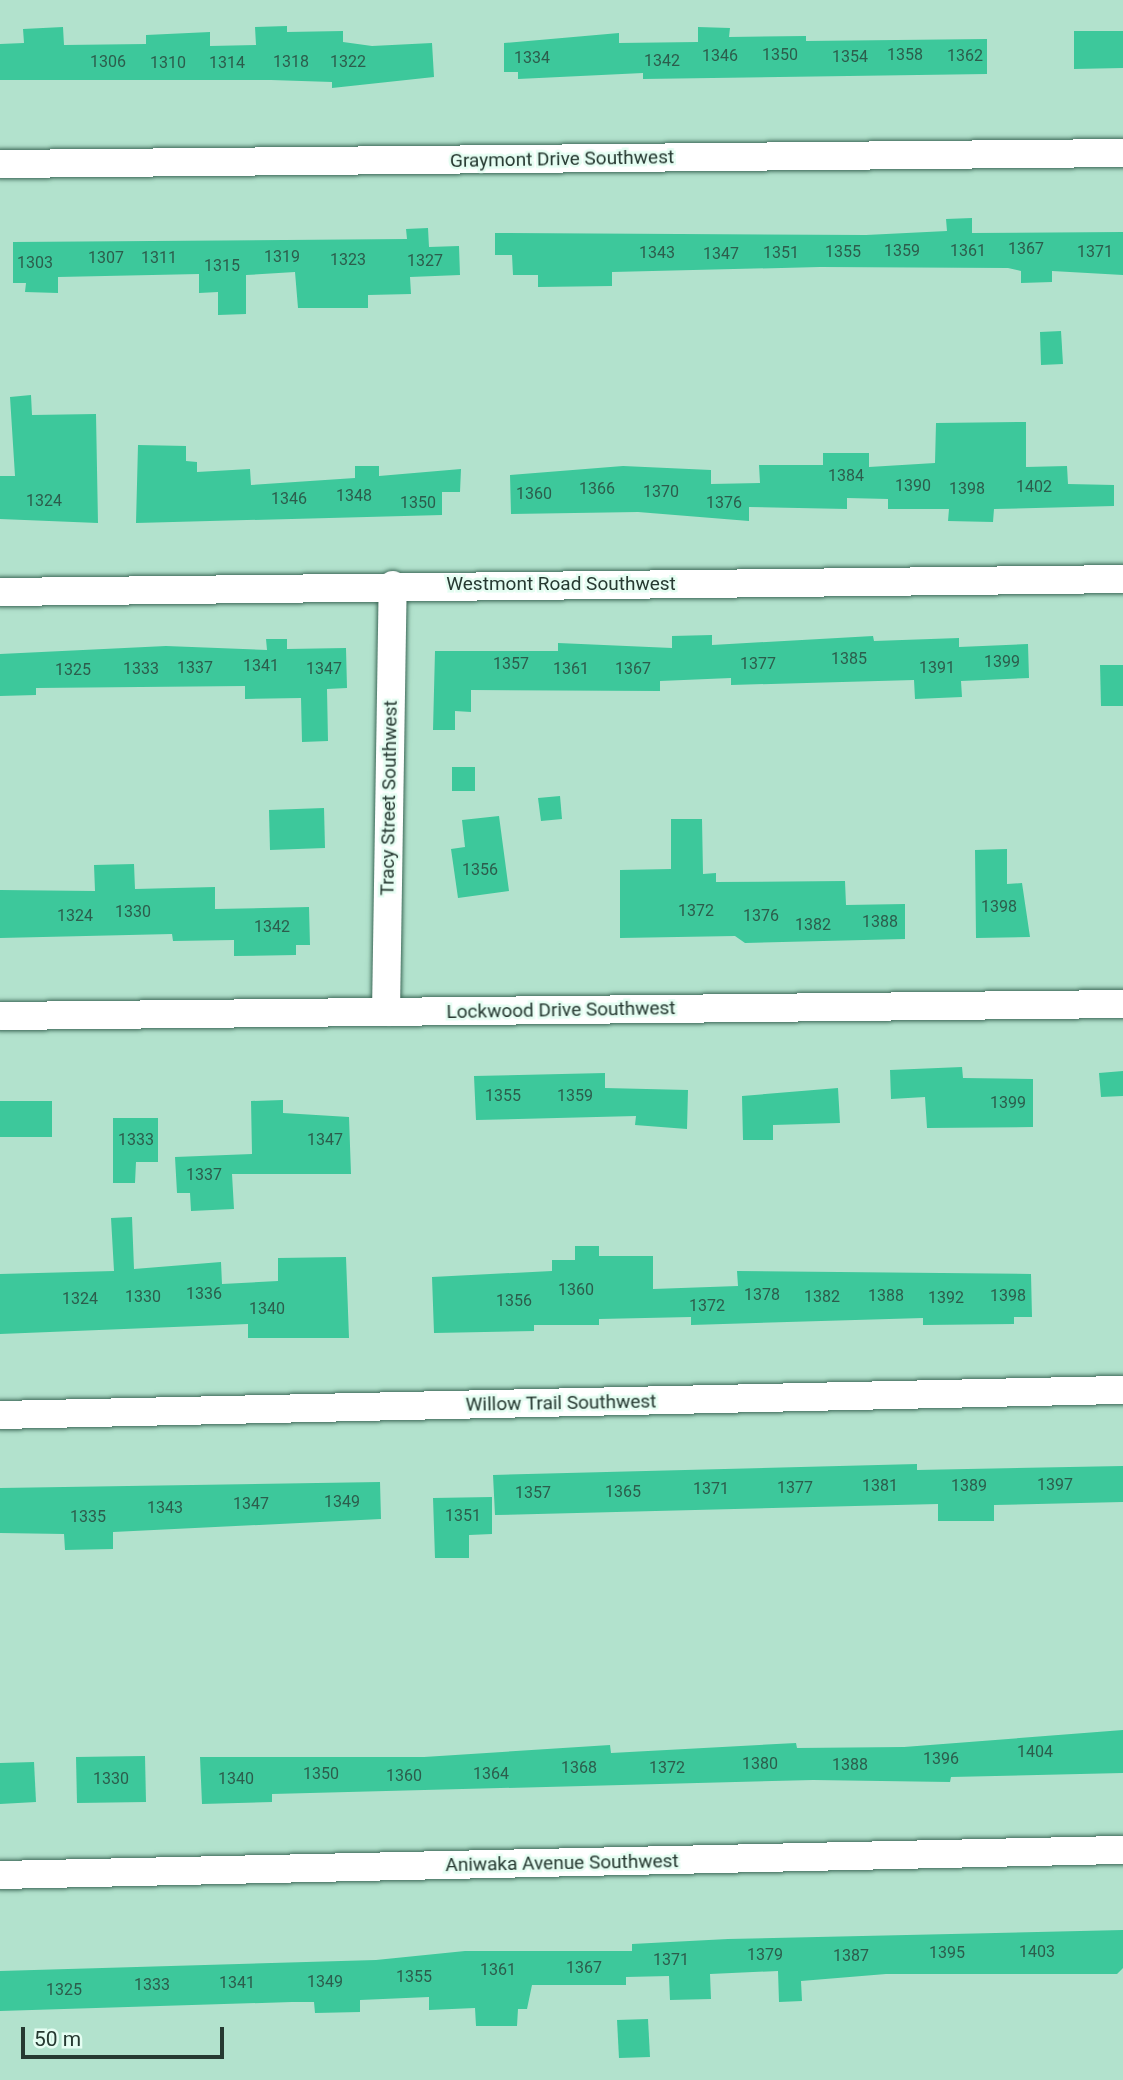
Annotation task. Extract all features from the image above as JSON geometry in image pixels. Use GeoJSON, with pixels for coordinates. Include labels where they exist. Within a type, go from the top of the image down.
{"type":"FeatureCollection","features":[{"type":"Feature","properties":{"kind":"street","name":"Graymont Drive Southwest"},"geometry":{"type":"LineString","coordinates":[[0,164],[1123,153]]}},
{"type":"Feature","properties":{"kind":"street","name":"Westmont Road Southwest"},"geometry":{"type":"LineString","coordinates":[[0,592],[393,585],[1123,579]]}},
{"type":"Feature","properties":{"kind":"street","name":"Tracy Street Southwest"},"geometry":{"type":"LineString","coordinates":[[386,1012],[393,585]]}},
{"type":"Feature","properties":{"kind":"street","name":"Lockwood Drive Southwest"},"geometry":{"type":"LineString","coordinates":[[0,1016],[1123,1004]]}},
{"type":"Feature","properties":{"kind":"street","name":"Willow Trail Southwest"},"geometry":{"type":"LineString","coordinates":[[0,1415],[1123,1391]]}},
{"type":"Feature","properties":{"kind":"street","name":"Aniwaka Avenue Southwest"},"geometry":{"type":"LineString","coordinates":[[0,1875],[1123,1850]]}},
{"type":"Feature","properties":{"kind":"building"},"geometry":{"type":"Polygon","coordinates":[[[287,26],[287,32],[343,31],[343,42],[372,46],[432,43],[434,77],[332,88],[332,82],[271,80],[0,80],[0,44],[24,43],[23,29],[63,27],[64,45],[146,44],[146,35],[210,32],[210,46],[256,45],[255,27],[287,26]]]}},
{"type":"Feature","properties":{"kind":"building"},"geometry":{"type":"Polygon","coordinates":[[[698,27],[730,28],[729,37],[806,36],[806,41],[987,39],[987,74],[643,79],[643,73],[518,79],[518,72],[504,72],[504,43],[619,33],[619,43],[698,42],[698,27]]]}},
{"type":"Feature","properties":{"kind":"building"},"geometry":{"type":"Polygon","coordinates":[[[1074,31],[1123,31],[1123,68],[1074,69],[1074,31]]]}},
{"type":"Feature","properties":{"kind":"building"},"geometry":{"type":"Polygon","coordinates":[[[972,218],[972,233],[1123,232],[1123,275],[1052,271],[1052,282],[1021,283],[1021,271],[1008,268],[820,267],[612,272],[612,286],[538,287],[538,275],[513,275],[512,255],[495,255],[495,233],[866,235],[947,231],[946,219],[972,218]]]}},
{"type":"Feature","properties":{"kind":"building"},"geometry":{"type":"Polygon","coordinates":[[[428,228],[429,247],[459,246],[460,275],[410,277],[411,294],[368,295],[368,308],[298,308],[295,272],[246,275],[246,314],[218,315],[218,292],[199,293],[199,274],[58,277],[58,293],[25,292],[26,283],[13,283],[13,242],[407,239],[406,229],[428,228]]]}},
{"type":"Feature","properties":{"kind":"building"},"geometry":{"type":"Polygon","coordinates":[[[1061,331],[1063,364],[1041,365],[1040,332],[1061,331]]]}},
{"type":"Feature","properties":{"kind":"building"},"geometry":{"type":"Polygon","coordinates":[[[31,395],[32,415],[96,414],[98,523],[0,519],[0,476],[15,476],[10,397],[31,395]]]}},
{"type":"Feature","properties":{"kind":"building"},"geometry":{"type":"Polygon","coordinates":[[[1026,422],[1026,467],[1067,466],[1068,484],[1114,485],[1114,506],[994,509],[993,522],[948,521],[949,509],[888,509],[888,499],[847,498],[847,509],[749,507],[749,521],[638,512],[511,514],[510,475],[623,466],[711,470],[711,484],[760,483],[759,465],[823,465],[823,453],[869,453],[869,467],[935,463],[936,423],[1026,422]]]}},
{"type":"Feature","properties":{"kind":"building"},"geometry":{"type":"Polygon","coordinates":[[[138,445],[186,446],[186,461],[197,462],[197,472],[250,469],[251,485],[355,478],[355,466],[379,466],[379,476],[461,469],[460,492],[442,492],[442,515],[136,523],[138,445]]]}},
{"type":"Feature","properties":{"kind":"building"},"geometry":{"type":"Polygon","coordinates":[[[712,635],[712,645],[873,636],[874,641],[959,638],[959,647],[1028,644],[1029,678],[961,681],[962,697],[915,699],[914,680],[731,685],[731,678],[660,681],[660,691],[471,690],[471,712],[455,711],[455,730],[433,730],[435,651],[558,651],[558,643],[672,648],[672,636],[712,635]]]}},
{"type":"Feature","properties":{"kind":"building"},"geometry":{"type":"Polygon","coordinates":[[[266,639],[287,639],[287,649],[346,648],[347,688],[327,689],[328,741],[302,742],[301,698],[245,699],[245,686],[36,688],[36,695],[0,696],[0,654],[166,646],[267,650],[266,639]]]}},
{"type":"Feature","properties":{"kind":"building"},"geometry":{"type":"Polygon","coordinates":[[[1100,665],[1123,665],[1123,706],[1101,706],[1100,665]]]}},
{"type":"Feature","properties":{"kind":"building"},"geometry":{"type":"Polygon","coordinates":[[[452,767],[475,767],[475,791],[452,791],[452,767]]]}},
{"type":"Feature","properties":{"kind":"building"},"geometry":{"type":"Polygon","coordinates":[[[560,796],[562,819],[541,821],[538,798],[560,796]]]}},
{"type":"Feature","properties":{"kind":"building"},"geometry":{"type":"Polygon","coordinates":[[[324,808],[325,848],[270,850],[269,810],[324,808]]]}},
{"type":"Feature","properties":{"kind":"building"},"geometry":{"type":"Polygon","coordinates":[[[499,816],[509,891],[458,898],[451,849],[465,847],[462,820],[499,816]]]}},
{"type":"Feature","properties":{"kind":"building"},"geometry":{"type":"Polygon","coordinates":[[[671,819],[702,819],[703,874],[716,873],[716,882],[845,881],[846,905],[905,904],[905,939],[745,943],[735,936],[620,938],[620,870],[671,869],[671,819]]]}},
{"type":"Feature","properties":{"kind":"building"},"geometry":{"type":"Polygon","coordinates":[[[1007,849],[1007,884],[1022,883],[1030,937],[976,938],[975,850],[1007,849]]]}},
{"type":"Feature","properties":{"kind":"building"},"geometry":{"type":"Polygon","coordinates":[[[134,864],[135,889],[215,887],[215,909],[309,907],[310,945],[296,945],[296,955],[234,956],[234,940],[173,941],[172,934],[0,938],[0,890],[95,891],[94,865],[134,864]]]}},
{"type":"Feature","properties":{"kind":"building"},"geometry":{"type":"Polygon","coordinates":[[[962,1067],[963,1078],[1033,1079],[1033,1127],[927,1128],[925,1097],[891,1099],[890,1070],[962,1067]]]}},
{"type":"Feature","properties":{"kind":"building"},"geometry":{"type":"Polygon","coordinates":[[[1123,1071],[1123,1096],[1101,1097],[1099,1073],[1123,1071]]]}},
{"type":"Feature","properties":{"kind":"building"},"geometry":{"type":"Polygon","coordinates":[[[605,1073],[605,1088],[688,1090],[687,1129],[635,1125],[636,1116],[476,1120],[474,1076],[605,1073]]]}},
{"type":"Feature","properties":{"kind":"building"},"geometry":{"type":"Polygon","coordinates":[[[838,1088],[840,1123],[773,1125],[773,1140],[743,1140],[742,1096],[838,1088]]]}},
{"type":"Feature","properties":{"kind":"building"},"geometry":{"type":"Polygon","coordinates":[[[283,1100],[283,1113],[349,1117],[351,1174],[232,1174],[234,1209],[191,1211],[190,1193],[177,1193],[175,1157],[252,1154],[251,1101],[283,1100]]]}},
{"type":"Feature","properties":{"kind":"building"},"geometry":{"type":"Polygon","coordinates":[[[0,1101],[52,1101],[52,1137],[0,1137],[0,1101]]]}},
{"type":"Feature","properties":{"kind":"building"},"geometry":{"type":"Polygon","coordinates":[[[113,1118],[158,1118],[158,1162],[136,1162],[135,1183],[113,1183],[113,1118]]]}},
{"type":"Feature","properties":{"kind":"building"},"geometry":{"type":"Polygon","coordinates":[[[132,1217],[134,1269],[221,1262],[222,1284],[278,1281],[278,1258],[346,1257],[349,1338],[248,1338],[248,1324],[0,1334],[0,1274],[114,1271],[111,1218],[132,1217]]]}},
{"type":"Feature","properties":{"kind":"building"},"geometry":{"type":"Polygon","coordinates":[[[575,1246],[599,1246],[599,1256],[653,1256],[653,1289],[738,1286],[737,1271],[1031,1274],[1032,1317],[1014,1317],[1014,1324],[923,1325],[923,1318],[691,1325],[691,1317],[599,1319],[599,1325],[534,1325],[534,1331],[434,1333],[432,1277],[552,1271],[552,1260],[575,1260],[575,1246]]]}},
{"type":"Feature","properties":{"kind":"building"},"geometry":{"type":"Polygon","coordinates":[[[917,1464],[917,1470],[1123,1466],[1123,1502],[994,1505],[994,1521],[938,1521],[938,1504],[495,1515],[493,1475],[917,1464]]]}},
{"type":"Feature","properties":{"kind":"building"},"geometry":{"type":"Polygon","coordinates":[[[380,1482],[381,1519],[113,1532],[113,1549],[65,1550],[64,1534],[0,1533],[0,1488],[380,1482]]]}},
{"type":"Feature","properties":{"kind":"building"},"geometry":{"type":"Polygon","coordinates":[[[492,1497],[492,1534],[469,1535],[469,1558],[435,1558],[433,1498],[492,1497]]]}},
{"type":"Feature","properties":{"kind":"building"},"geometry":{"type":"Polygon","coordinates":[[[1123,1730],[1123,1773],[951,1777],[950,1782],[813,1780],[272,1794],[272,1802],[202,1804],[200,1757],[424,1757],[610,1745],[611,1753],[796,1743],[797,1748],[904,1747],[1123,1730]]]}},
{"type":"Feature","properties":{"kind":"building"},"geometry":{"type":"Polygon","coordinates":[[[145,1756],[146,1802],[77,1803],[76,1757],[145,1756]]]}},
{"type":"Feature","properties":{"kind":"building"},"geometry":{"type":"Polygon","coordinates":[[[34,1762],[36,1802],[0,1804],[0,1763],[34,1762]]]}},
{"type":"Feature","properties":{"kind":"building"},"geometry":{"type":"Polygon","coordinates":[[[1123,1930],[1123,1968],[1117,1974],[886,1974],[801,1981],[802,2001],[779,2002],[778,1971],[710,1974],[711,1999],[670,2000],[669,1976],[626,1977],[626,1985],[532,1985],[527,2009],[518,2009],[517,2026],[476,2026],[475,2008],[429,2010],[429,1997],[360,2000],[360,2012],[315,2013],[314,2002],[0,2011],[0,1971],[376,1960],[465,1951],[632,1951],[632,1944],[728,1939],[1123,1930]]]}},
{"type":"Feature","properties":{"kind":"building"},"geometry":{"type":"Polygon","coordinates":[[[648,2019],[650,2057],[619,2058],[617,2020],[648,2019]]]}}]}
